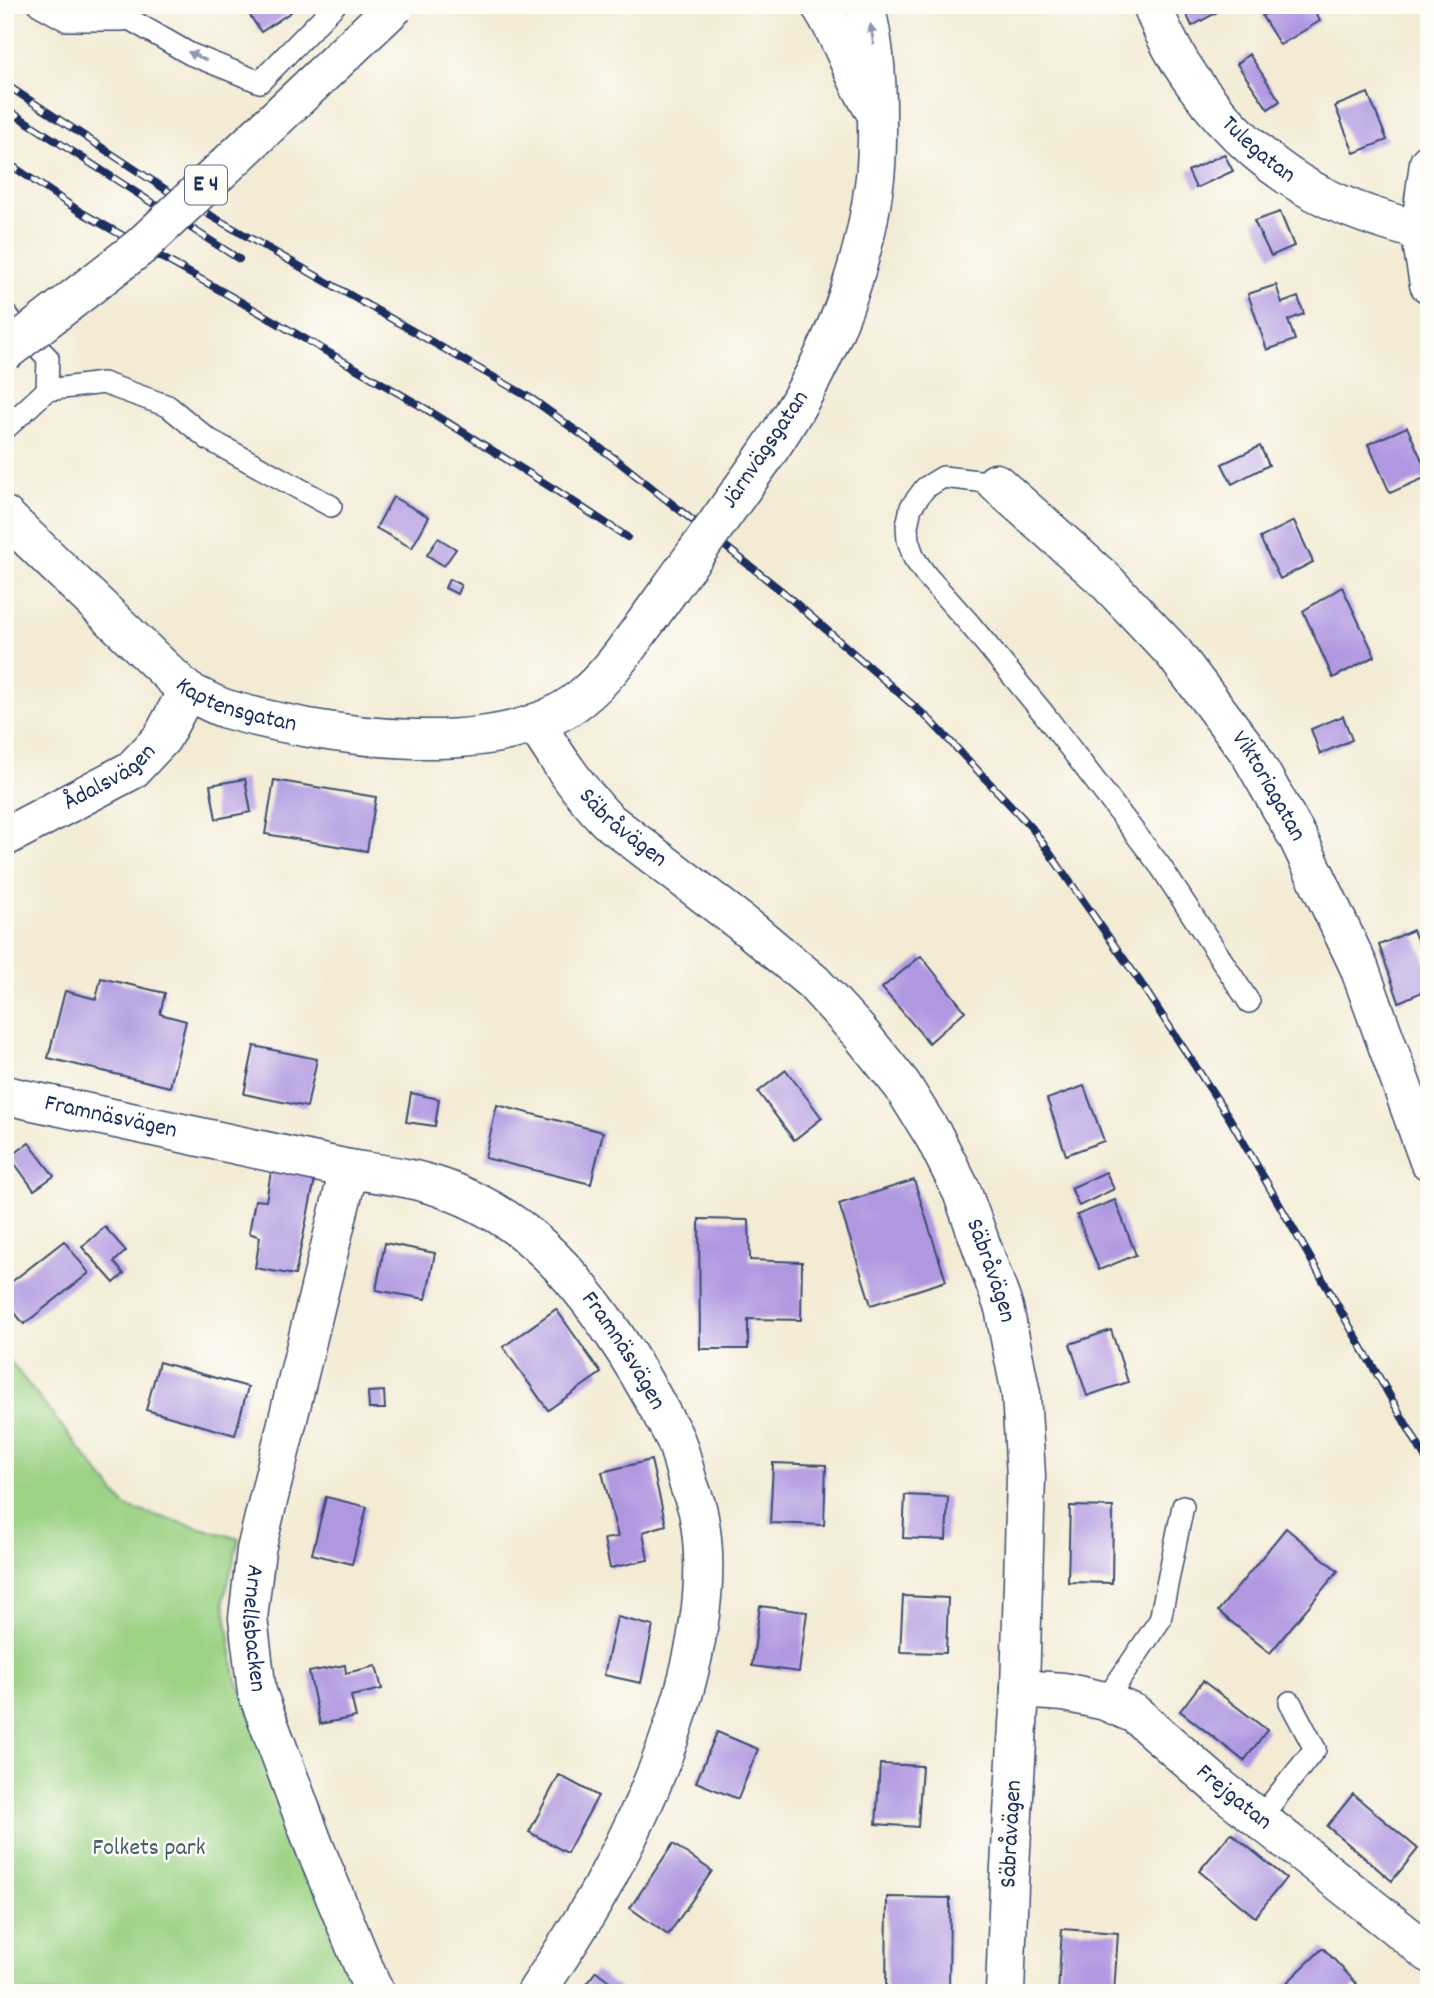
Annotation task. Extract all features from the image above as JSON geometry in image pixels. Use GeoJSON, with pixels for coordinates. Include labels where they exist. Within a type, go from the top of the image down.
{"type":"FeatureCollection","features":[{"type":"Feature","properties":{"kind":"main road","name":"E 4"},"geometry":{"type":"LineString","coordinates":[[5,352],[140,247],[396,5]]}},
{"type":"Feature","properties":{"kind":"main road","name":"Järnvägsgatan"},"geometry":{"type":"LineString","coordinates":[[820,5],[876,113]]}},
{"type":"Feature","properties":{"kind":"main road","name":"Järnvägsgatan"},"geometry":{"type":"LineString","coordinates":[[535,723],[561,712],[579,699],[620,658],[763,459],[805,395],[832,340],[853,283],[875,184],[878,145],[875,57],[865,5]]}},
{"type":"Feature","properties":{"kind":"main road","name":"Tulegatan"},"geometry":{"type":"LineString","coordinates":[[1152,5],[1160,26],[1186,72],[1220,116],[1258,152],[1328,199],[1420,232]]}},
{"type":"Feature","properties":{"kind":"main road"},"geometry":{"type":"LineString","coordinates":[[1429,163],[1420,232],[1429,284]]}},
{"type":"Feature","properties":{"kind":"main road","name":"Viktoriagatan"},"geometry":{"type":"LineString","coordinates":[[996,483],[1105,580],[1172,652],[1249,752],[1298,838],[1359,967],[1429,1161]]}},
{"type":"Feature","properties":{"kind":"main road","name":"Kaptensgatan"},"geometry":{"type":"LineString","coordinates":[[5,516],[187,691],[223,708],[306,727],[391,738],[472,736],[504,732],[535,723]]}},
{"type":"Feature","properties":{"kind":"main road","name":"Ådalsvägen"},"geometry":{"type":"LineString","coordinates":[[5,837],[132,770],[162,738],[187,691]]}},
{"type":"Feature","properties":{"kind":"main road","name":"Säbråvägen"},"geometry":{"type":"LineString","coordinates":[[535,723],[571,778],[607,820],[742,923],[813,982],[860,1032],[902,1085],[935,1138],[957,1181],[1004,1308],[1021,1394],[1026,1476],[1020,1689],[1005,1993]]}},
{"type":"Feature","properties":{"kind":"main road","name":"Framnäsvägen"},"geometry":{"type":"LineString","coordinates":[[5,1095],[349,1169],[393,1175],[441,1187],[479,1203],[517,1225],[552,1255],[598,1311],[639,1372],[675,1440],[698,1512],[703,1562],[701,1606],[692,1661],[670,1738],[643,1805],[613,1867],[536,1993]]}},
{"type":"Feature","properties":{"kind":"main road","name":"Arnellsbacken"},"geometry":{"type":"LineString","coordinates":[[349,1169],[256,1550],[248,1618],[257,1692],[316,1848],[376,1993]]}},
{"type":"Feature","properties":{"kind":"main road","name":"Frejgatan"},"geometry":{"type":"LineString","coordinates":[[1020,1689],[1064,1692],[1105,1701],[1135,1714],[1219,1787],[1429,1954]]}},
{"type":"Feature","properties":{"kind":"lane"},"geometry":{"type":"LineString","coordinates":[[39,5],[66,20],[131,13]]}},
{"type":"Feature","properties":{"kind":"lane"},"geometry":{"type":"LineString","coordinates":[[99,5],[131,13],[190,54],[260,82],[335,5]]}},
{"type":"Feature","properties":{"kind":"lane"},"geometry":{"type":"LineString","coordinates":[[5,314],[48,358],[47,390]]}},
{"type":"Feature","properties":{"kind":"lane"},"geometry":{"type":"LineString","coordinates":[[5,429],[47,390],[103,383],[168,406],[208,439],[331,506]]}},
{"type":"Feature","properties":{"kind":"lane"},"geometry":{"type":"LineString","coordinates":[[996,483],[943,477],[925,488],[912,506],[906,526],[914,558],[1044,713],[1161,867],[1248,1002]]}},
{"type":"Feature","properties":{"kind":"lane"},"geometry":{"type":"LineString","coordinates":[[1105,1701],[1160,1620],[1183,1506]]}},
{"type":"Feature","properties":{"kind":"lane"},"geometry":{"type":"LineString","coordinates":[[1259,1819],[1315,1749],[1290,1702]]}},
{"type":"Feature","properties":{"kind":"green space","name":"Folkets park"},"geometry":{"type":"Polygon","coordinates":[[[5,1355],[126,1507],[239,1539],[224,1599],[235,1675],[358,1993],[5,1993],[5,1355]]]}},
{"type":"Feature","properties":{"kind":"building"},"geometry":{"type":"Polygon","coordinates":[[[243,5],[286,5],[291,12],[261,32],[243,5]]]}},
{"type":"Feature","properties":{"kind":"building"},"geometry":{"type":"Polygon","coordinates":[[[1182,5],[1225,5],[1226,7],[1192,26],[1182,5]]]}},
{"type":"Feature","properties":{"kind":"building"},"geometry":{"type":"Polygon","coordinates":[[[1280,5],[1311,5],[1320,21],[1280,45],[1262,16],[1280,5]]]}},
{"type":"Feature","properties":{"kind":"building"},"geometry":{"type":"Polygon","coordinates":[[[1249,54],[1280,101],[1268,109],[1237,64],[1249,54]]]}},
{"type":"Feature","properties":{"kind":"building"},"geometry":{"type":"Polygon","coordinates":[[[1368,93],[1387,140],[1354,153],[1335,106],[1368,93]]]}},
{"type":"Feature","properties":{"kind":"building"},"geometry":{"type":"Polygon","coordinates":[[[1224,154],[1233,171],[1196,188],[1188,171],[1224,154]]]}},
{"type":"Feature","properties":{"kind":"building"},"geometry":{"type":"Polygon","coordinates":[[[1280,212],[1294,246],[1271,256],[1254,221],[1280,212]]]}},
{"type":"Feature","properties":{"kind":"building"},"geometry":{"type":"Polygon","coordinates":[[[1276,285],[1282,303],[1298,297],[1304,314],[1288,320],[1295,340],[1267,350],[1248,294],[1276,285]]]}},
{"type":"Feature","properties":{"kind":"building"},"geometry":{"type":"Polygon","coordinates":[[[1407,427],[1429,476],[1390,493],[1368,444],[1407,427]]]}},
{"type":"Feature","properties":{"kind":"building"},"geometry":{"type":"Polygon","coordinates":[[[1260,446],[1269,465],[1232,484],[1222,464],[1260,446]]]}},
{"type":"Feature","properties":{"kind":"building"},"geometry":{"type":"Polygon","coordinates":[[[393,497],[429,517],[412,548],[376,528],[393,497]]]}},
{"type":"Feature","properties":{"kind":"building"},"geometry":{"type":"Polygon","coordinates":[[[1294,521],[1313,562],[1280,579],[1260,538],[1294,521]]]}},
{"type":"Feature","properties":{"kind":"building"},"geometry":{"type":"Polygon","coordinates":[[[438,538],[456,549],[444,566],[427,555],[438,538]]]}},
{"type":"Feature","properties":{"kind":"building"},"geometry":{"type":"Polygon","coordinates":[[[449,579],[461,585],[457,594],[445,588],[449,579]]]}},
{"type":"Feature","properties":{"kind":"building"},"geometry":{"type":"Polygon","coordinates":[[[1342,587],[1375,656],[1333,678],[1303,611],[1342,587]]]}},
{"type":"Feature","properties":{"kind":"building"},"geometry":{"type":"Polygon","coordinates":[[[1343,716],[1352,740],[1320,754],[1311,729],[1343,716]]]}},
{"type":"Feature","properties":{"kind":"building"},"geometry":{"type":"Polygon","coordinates":[[[245,779],[251,812],[216,819],[210,785],[245,779]]]}},
{"type":"Feature","properties":{"kind":"building"},"geometry":{"type":"Polygon","coordinates":[[[274,780],[376,797],[367,851],[265,834],[274,780]]]}},
{"type":"Feature","properties":{"kind":"building"},"geometry":{"type":"Polygon","coordinates":[[[1413,930],[1429,969],[1429,989],[1399,1002],[1379,945],[1413,930]]]}},
{"type":"Feature","properties":{"kind":"building"},"geometry":{"type":"Polygon","coordinates":[[[921,956],[965,1011],[929,1043],[882,988],[921,956]]]}},
{"type":"Feature","properties":{"kind":"building"},"geometry":{"type":"Polygon","coordinates":[[[101,978],[165,993],[160,1014],[186,1021],[170,1087],[48,1058],[65,991],[96,999],[101,978]]]}},
{"type":"Feature","properties":{"kind":"building"},"geometry":{"type":"Polygon","coordinates":[[[254,1046],[317,1059],[307,1107],[244,1094],[254,1046]]]}},
{"type":"Feature","properties":{"kind":"building"},"geometry":{"type":"Polygon","coordinates":[[[786,1070],[822,1118],[794,1140],[758,1092],[786,1070]]]}},
{"type":"Feature","properties":{"kind":"building"},"geometry":{"type":"Polygon","coordinates":[[[1084,1086],[1104,1141],[1066,1155],[1047,1099],[1084,1086]]]}},
{"type":"Feature","properties":{"kind":"building"},"geometry":{"type":"Polygon","coordinates":[[[411,1093],[439,1099],[435,1126],[406,1122],[411,1093]]]}},
{"type":"Feature","properties":{"kind":"building"},"geometry":{"type":"Polygon","coordinates":[[[497,1105],[603,1132],[591,1184],[485,1158],[497,1105]]]}},
{"type":"Feature","properties":{"kind":"building"},"geometry":{"type":"Polygon","coordinates":[[[29,1143],[54,1176],[34,1190],[10,1157],[29,1143]]]}},
{"type":"Feature","properties":{"kind":"building"},"geometry":{"type":"Polygon","coordinates":[[[272,1166],[316,1174],[295,1275],[255,1268],[260,1237],[249,1233],[255,1200],[266,1201],[272,1166]]]}},
{"type":"Feature","properties":{"kind":"building"},"geometry":{"type":"Polygon","coordinates":[[[1106,1172],[1114,1189],[1079,1206],[1071,1188],[1106,1172]]]}},
{"type":"Feature","properties":{"kind":"building"},"geometry":{"type":"Polygon","coordinates":[[[914,1180],[946,1281],[871,1305],[839,1204],[914,1180]]]}},
{"type":"Feature","properties":{"kind":"building"},"geometry":{"type":"Polygon","coordinates":[[[1115,1200],[1136,1255],[1099,1270],[1077,1215],[1115,1200]]]}},
{"type":"Feature","properties":{"kind":"building"},"geometry":{"type":"Polygon","coordinates":[[[699,1219],[749,1220],[750,1260],[802,1262],[801,1320],[748,1319],[748,1349],[700,1349],[699,1219]]]}},
{"type":"Feature","properties":{"kind":"building"},"geometry":{"type":"Polygon","coordinates":[[[105,1227],[126,1251],[114,1262],[124,1274],[114,1283],[82,1247],[105,1227]]]}},
{"type":"Feature","properties":{"kind":"building"},"geometry":{"type":"Polygon","coordinates":[[[64,1241],[89,1273],[24,1324],[5,1301],[5,1287],[64,1241]]]}},
{"type":"Feature","properties":{"kind":"building"},"geometry":{"type":"Polygon","coordinates":[[[385,1243],[435,1253],[426,1299],[376,1290],[385,1243]]]}},
{"type":"Feature","properties":{"kind":"building"},"geometry":{"type":"Polygon","coordinates":[[[556,1309],[601,1373],[548,1410],[503,1347],[556,1309]]]}},
{"type":"Feature","properties":{"kind":"building"},"geometry":{"type":"Polygon","coordinates":[[[1111,1330],[1128,1382],[1087,1396],[1070,1344],[1111,1330]]]}},
{"type":"Feature","properties":{"kind":"building"},"geometry":{"type":"Polygon","coordinates":[[[159,1362],[248,1387],[235,1435],[146,1410],[159,1362]]]}},
{"type":"Feature","properties":{"kind":"building"},"geometry":{"type":"Polygon","coordinates":[[[384,1391],[385,1409],[369,1409],[368,1392],[384,1391]]]}},
{"type":"Feature","properties":{"kind":"building"},"geometry":{"type":"Polygon","coordinates":[[[651,1460],[666,1525],[643,1532],[648,1560],[610,1568],[604,1539],[618,1537],[602,1472],[651,1460]]]}},
{"type":"Feature","properties":{"kind":"building"},"geometry":{"type":"Polygon","coordinates":[[[773,1463],[826,1465],[824,1525],[770,1523],[773,1463]]]}},
{"type":"Feature","properties":{"kind":"building"},"geometry":{"type":"Polygon","coordinates":[[[905,1495],[948,1497],[946,1540],[903,1538],[905,1495]]]}},
{"type":"Feature","properties":{"kind":"building"},"geometry":{"type":"Polygon","coordinates":[[[326,1497],[367,1507],[352,1564],[312,1554],[326,1497]]]}},
{"type":"Feature","properties":{"kind":"building"},"geometry":{"type":"Polygon","coordinates":[[[1070,1506],[1113,1507],[1112,1583],[1068,1582],[1070,1506]]]}},
{"type":"Feature","properties":{"kind":"building"},"geometry":{"type":"Polygon","coordinates":[[[1286,1528],[1338,1571],[1270,1653],[1218,1611],[1286,1528]]]}},
{"type":"Feature","properties":{"kind":"building"},"geometry":{"type":"Polygon","coordinates":[[[903,1596],[948,1598],[946,1653],[900,1652],[903,1596]]]}},
{"type":"Feature","properties":{"kind":"building"},"geometry":{"type":"Polygon","coordinates":[[[760,1606],[807,1612],[799,1672],[752,1666],[760,1606]]]}},
{"type":"Feature","properties":{"kind":"building"},"geometry":{"type":"Polygon","coordinates":[[[617,1617],[653,1626],[641,1683],[604,1675],[617,1617]]]}},
{"type":"Feature","properties":{"kind":"building"},"geometry":{"type":"Polygon","coordinates":[[[345,1665],[346,1673],[376,1666],[382,1689],[351,1696],[356,1717],[320,1724],[309,1672],[345,1665]]]}},
{"type":"Feature","properties":{"kind":"building"},"geometry":{"type":"Polygon","coordinates":[[[1203,1681],[1267,1730],[1244,1761],[1180,1711],[1203,1681]]]}},
{"type":"Feature","properties":{"kind":"building"},"geometry":{"type":"Polygon","coordinates":[[[717,1732],[758,1749],[738,1799],[696,1782],[717,1732]]]}},
{"type":"Feature","properties":{"kind":"building"},"geometry":{"type":"Polygon","coordinates":[[[880,1764],[922,1766],[918,1827],[876,1824],[880,1764]]]}},
{"type":"Feature","properties":{"kind":"building"},"geometry":{"type":"Polygon","coordinates":[[[559,1775],[598,1796],[567,1853],[529,1832],[559,1775]]]}},
{"type":"Feature","properties":{"kind":"building"},"geometry":{"type":"Polygon","coordinates":[[[1353,1794],[1418,1849],[1392,1881],[1327,1826],[1353,1794]]]}},
{"type":"Feature","properties":{"kind":"building"},"geometry":{"type":"Polygon","coordinates":[[[1231,1833],[1286,1878],[1255,1917],[1199,1871],[1231,1833]]]}},
{"type":"Feature","properties":{"kind":"building"},"geometry":{"type":"Polygon","coordinates":[[[673,1844],[712,1871],[668,1935],[630,1908],[673,1844]]]}},
{"type":"Feature","properties":{"kind":"building"},"geometry":{"type":"Polygon","coordinates":[[[887,1897],[950,1898],[949,1993],[886,1993],[887,1897]]]}},
{"type":"Feature","properties":{"kind":"building"},"geometry":{"type":"Polygon","coordinates":[[[1062,1929],[1118,1933],[1114,1993],[1058,1993],[1062,1929]]]}},
{"type":"Feature","properties":{"kind":"building"},"geometry":{"type":"Polygon","coordinates":[[[1323,1948],[1357,1984],[1348,1993],[1276,1993],[1323,1948]]]}},
{"type":"Feature","properties":{"kind":"building"},"geometry":{"type":"Polygon","coordinates":[[[596,1971],[625,1993],[580,1993],[596,1971]]]}},
{"type":"Feature","properties":{"kind":"railway"},"geometry":{"type":"LineString","coordinates":[[5,84],[171,193],[532,399],[618,461],[784,593],[930,720],[1032,828],[1138,979],[1230,1119],[1429,1464]]}},
{"type":"Feature","properties":{"kind":"railway"},"geometry":{"type":"LineString","coordinates":[[5,108],[239,259]]}},
{"type":"Feature","properties":{"kind":"railway"},"geometry":{"type":"LineString","coordinates":[[5,161],[79,211],[426,409],[627,537]]}}]}
